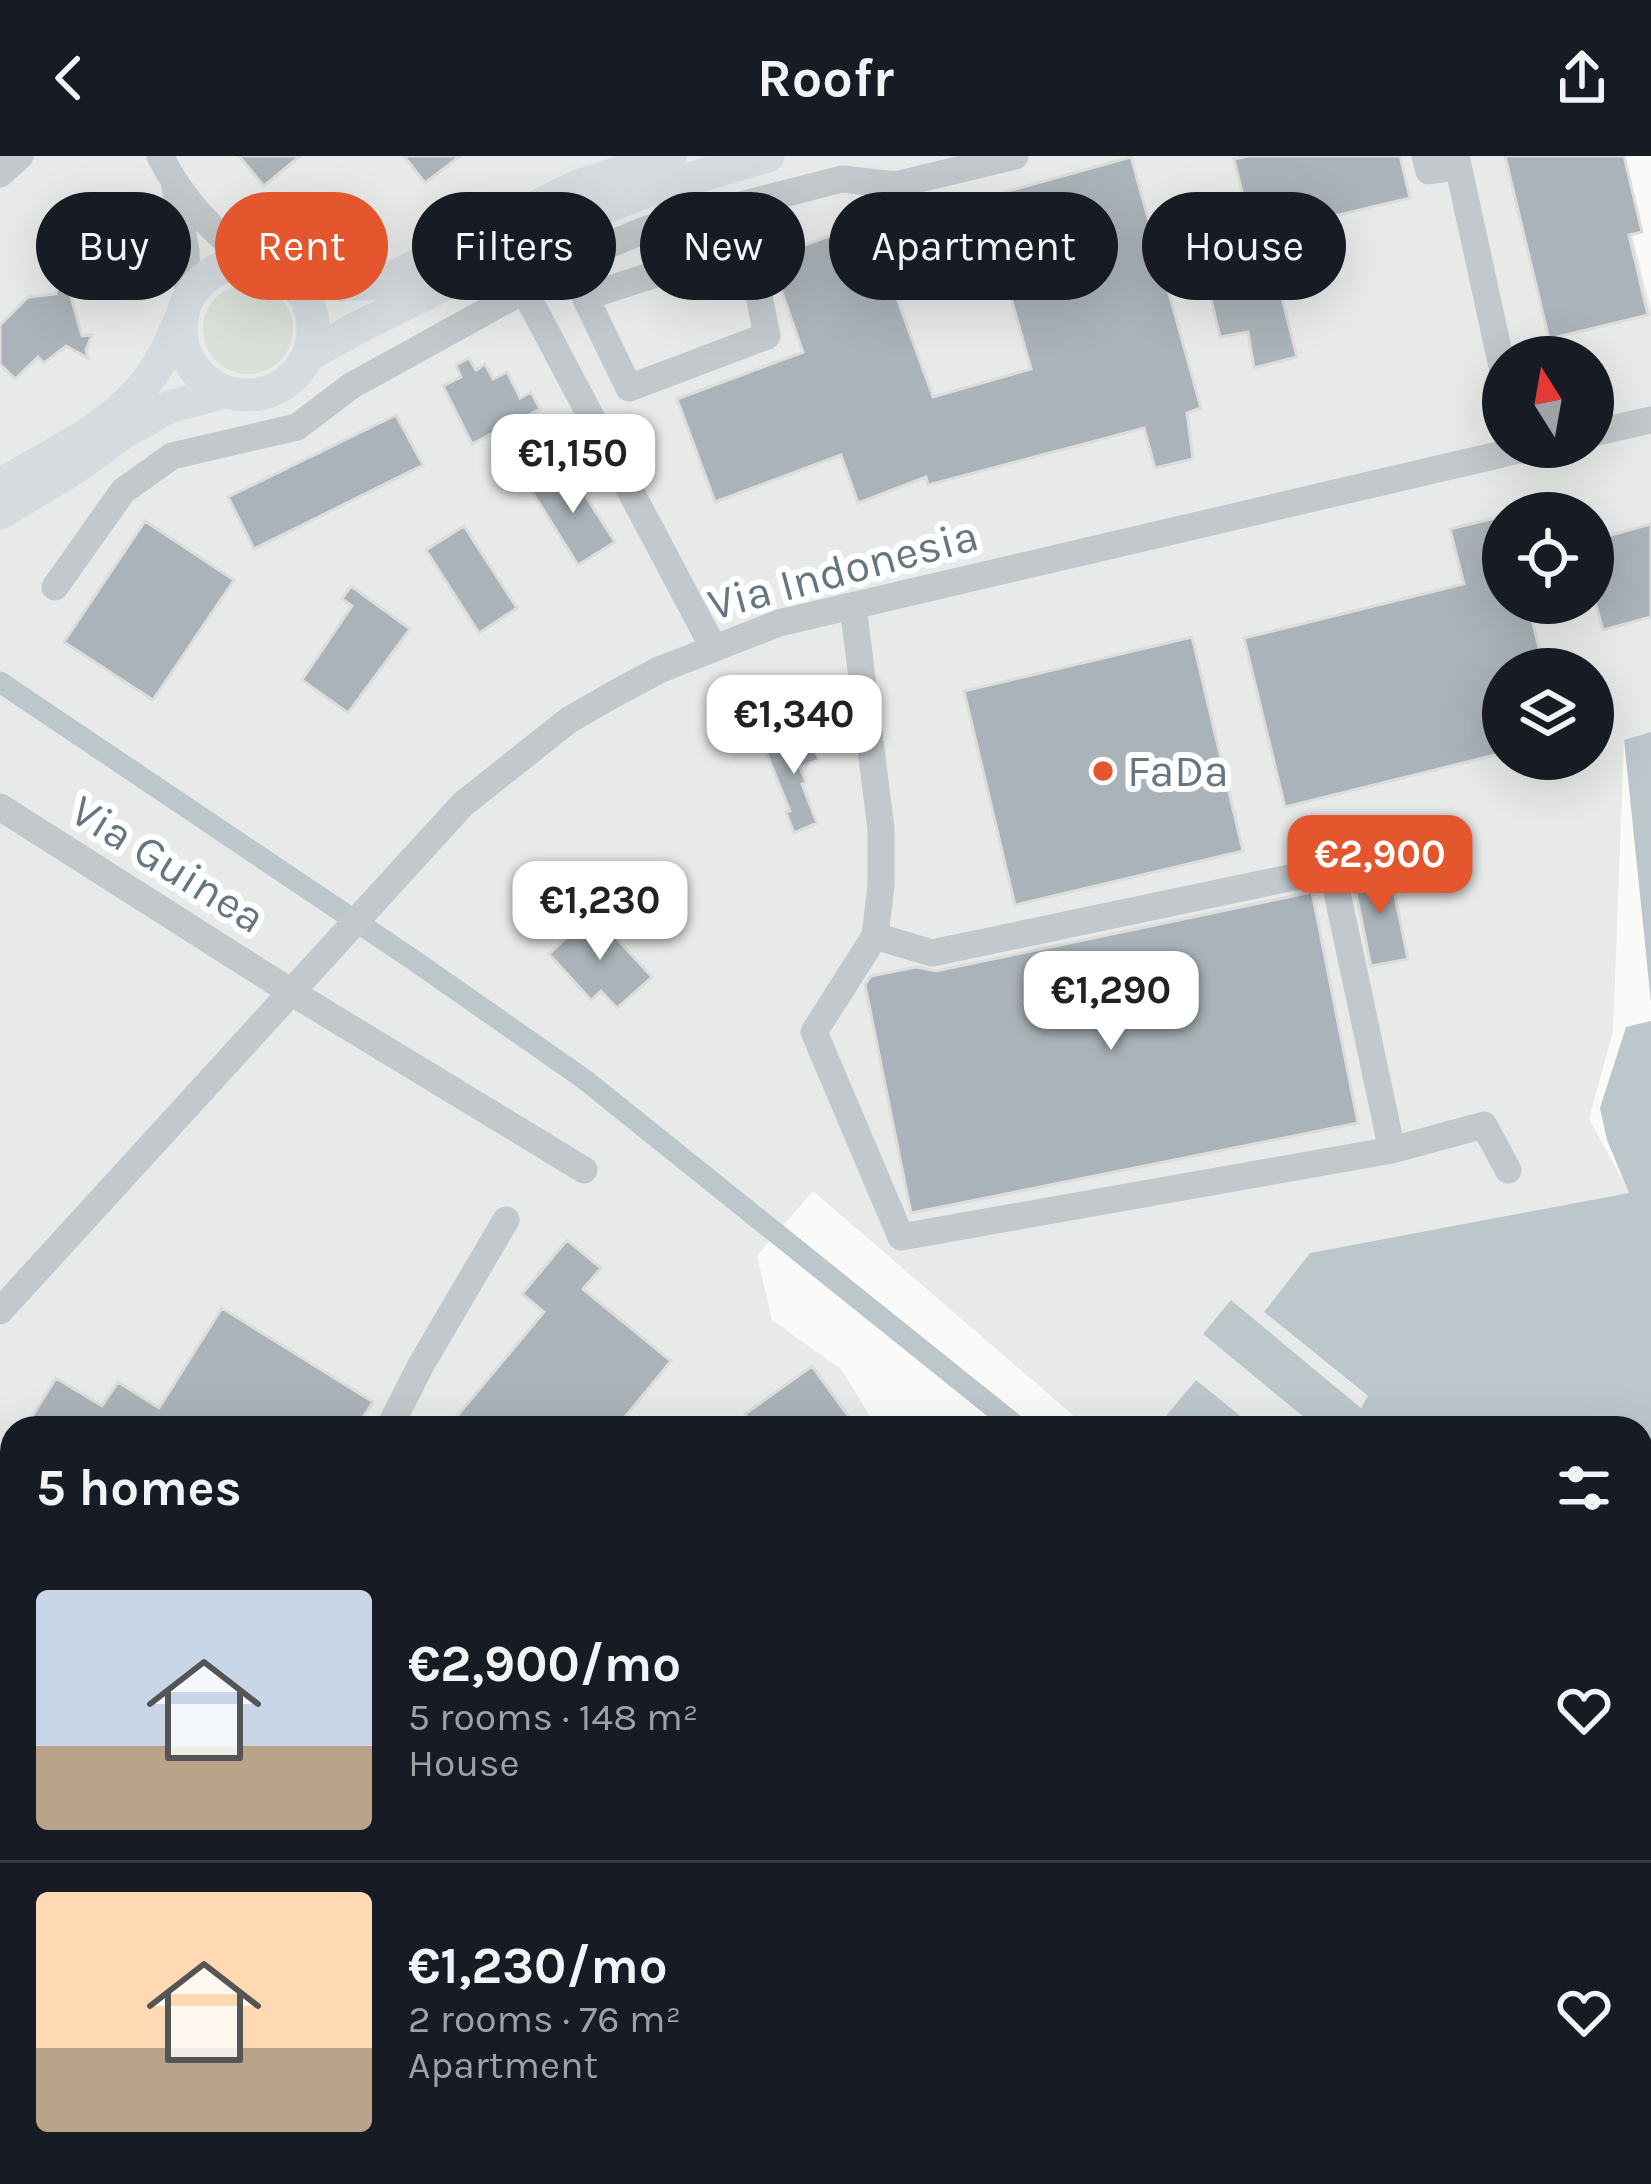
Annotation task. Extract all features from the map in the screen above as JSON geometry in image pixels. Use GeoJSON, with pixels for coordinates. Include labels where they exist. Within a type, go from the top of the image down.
{"type":"FeatureCollection","features":[{"type":"Feature","properties":{"kind":"main road"},"geometry":{"type":"LineString","coordinates":[[388,281],[576,187],[670,156]]}},
{"type":"Feature","properties":{"kind":"main road"},"geometry":{"type":"LineString","coordinates":[[309,355],[590,213],[648,190],[768,156]]}},
{"type":"Feature","properties":{"kind":"main road"},"geometry":{"type":"LineString","coordinates":[[0,485],[79,440],[140,390],[185,307],[215,272]]}},
{"type":"Feature","properties":{"kind":"main road"},"geometry":{"type":"LineString","coordinates":[[185,307],[182,341],[191,364],[204,380],[224,392],[251,396],[277,389],[309,355],[314,329],[307,300]]}},
{"type":"Feature","properties":{"kind":"main road"},"geometry":{"type":"LineString","coordinates":[[0,512],[169,407],[224,392]]}},
{"type":"Feature","properties":{"kind":"street"},"geometry":{"type":"LineString","coordinates":[[0,174],[20,156]]}},
{"type":"Feature","properties":{"kind":"street"},"geometry":{"type":"LineString","coordinates":[[160,156],[175,187],[215,233]]}},
{"type":"Feature","properties":{"kind":"street"},"geometry":{"type":"LineString","coordinates":[[792,192],[842,179],[895,184],[1015,156]]}},
{"type":"Feature","properties":{"kind":"street"},"geometry":{"type":"LineString","coordinates":[[1425,156],[1429,171],[1457,162],[1495,336]]}},
{"type":"Feature","properties":{"kind":"street"},"geometry":{"type":"LineString","coordinates":[[175,187],[186,252],[185,307]]}},
{"type":"Feature","properties":{"kind":"street"},"geometry":{"type":"LineString","coordinates":[[640,279],[585,297],[628,388],[767,336],[760,300]]}},
{"type":"Feature","properties":{"kind":"street"},"geometry":{"type":"LineString","coordinates":[[55,586],[123,490],[172,456],[297,427],[351,386],[510,300]]}},
{"type":"Feature","properties":{"kind":"street"},"geometry":{"type":"LineString","coordinates":[[529,300],[713,646]]}},
{"type":"Feature","properties":{"kind":"street"},"geometry":{"type":"LineString","coordinates":[[565,367],[609,348]]}},
{"type":"Feature","properties":{"kind":"street"},"geometry":{"type":"LineString","coordinates":[[1614,428],[1651,419]]}},
{"type":"Feature","properties":{"kind":"street","name":"Via Indonesia"},"geometry":{"type":"LineString","coordinates":[[0,1311],[463,805],[569,720],[659,670],[779,623],[1482,458]]}},
{"type":"Feature","properties":{"kind":"street"},"geometry":{"type":"LineString","coordinates":[[853,606],[880,829],[880,885],[875,936],[814,1032],[902,1237],[1392,1150],[1484,1125],[1508,1170]]}},
{"type":"Feature","properties":{"kind":"street","name":"Via Guinea"},"geometry":{"type":"LineString","coordinates":[[0,808],[584,1170]]}},
{"type":"Feature","properties":{"kind":"street"},"geometry":{"type":"LineString","coordinates":[[875,936],[932,953],[1333,869],[1392,1150]]}},
{"type":"Feature","properties":{"kind":"street"},"geometry":{"type":"LineString","coordinates":[[395,1416],[506,1220]]}},
{"type":"Feature","properties":{"kind":"shaded area"},"geometry":{"type":"Polygon","coordinates":[[[0,156],[1612,156],[1651,309],[1651,732],[1624,741],[1613,1031],[1589,1119],[1630,1193],[1310,1253],[1264,1312],[1368,1397],[1361,1408],[1232,1301],[1204,1335],[1302,1416],[1240,1416],[1196,1380],[1166,1416],[1074,1416],[813,1191],[757,1256],[772,1320],[842,1370],[870,1416],[0,1416],[0,156]]]}},
{"type":"Feature","properties":{"kind":"shaded area"},"geometry":{"type":"Polygon","coordinates":[[[215,298],[282,300],[290,312],[290,346],[265,371],[231,371],[206,346],[206,312],[215,298]]]}},
{"type":"Feature","properties":{"kind":"shaded area"},"geometry":{"type":"Polygon","coordinates":[[[1651,732],[1651,1002],[1624,740],[1651,732]]]}},
{"type":"Feature","properties":{"kind":"shaded area"},"geometry":{"type":"Polygon","coordinates":[[[1651,1021],[1651,1416],[1302,1416],[1203,1334],[1231,1300],[1361,1408],[1368,1396],[1264,1312],[1310,1253],[1629,1193],[1607,1140],[1600,1108],[1626,1027],[1651,1021]]]}},
{"type":"Feature","properties":{"kind":"shaded area"},"geometry":{"type":"Polygon","coordinates":[[[1196,1380],[1240,1416],[1166,1416],[1196,1380]]]}},
{"type":"Feature","properties":{"kind":"building"},"geometry":{"type":"Polygon","coordinates":[[[239,156],[300,156],[264,186],[239,156]]]}},
{"type":"Feature","properties":{"kind":"building"},"geometry":{"type":"Polygon","coordinates":[[[404,156],[460,156],[425,183],[404,156]]]}},
{"type":"Feature","properties":{"kind":"building"},"geometry":{"type":"Polygon","coordinates":[[[1400,156],[1410,198],[1346,213],[1346,192],[1242,192],[1234,159],[1400,156]]]}},
{"type":"Feature","properties":{"kind":"building"},"geometry":{"type":"Polygon","coordinates":[[[1505,156],[1624,156],[1642,232],[1629,235],[1648,315],[1548,336],[1505,156]]]}},
{"type":"Feature","properties":{"kind":"building"},"geometry":{"type":"Polygon","coordinates":[[[1131,157],[1142,196],[1142,300],[1171,300],[1201,408],[1187,413],[1193,459],[1155,468],[1144,428],[928,485],[926,477],[858,503],[841,455],[715,502],[677,399],[803,352],[785,300],[805,300],[805,245],[829,236],[829,300],[898,300],[933,397],[1031,369],[1012,300],[1118,300],[1118,192],[1005,192],[1131,157]]]}},
{"type":"Feature","properties":{"kind":"building"},"geometry":{"type":"Polygon","coordinates":[[[28,297],[72,300],[82,336],[92,335],[88,358],[66,346],[44,363],[38,357],[15,379],[0,364],[0,325],[28,297]]]}},
{"type":"Feature","properties":{"kind":"building"},"geometry":{"type":"Polygon","coordinates":[[[1211,300],[1283,300],[1297,357],[1254,368],[1248,332],[1220,337],[1211,300]]]}},
{"type":"Feature","properties":{"kind":"building"},"geometry":{"type":"Polygon","coordinates":[[[469,358],[476,370],[485,364],[493,379],[507,372],[520,398],[531,392],[540,409],[472,444],[443,386],[461,377],[456,365],[469,358]]]}},
{"type":"Feature","properties":{"kind":"building"},"geometry":{"type":"Polygon","coordinates":[[[396,415],[423,465],[254,549],[228,497],[396,415]]]}},
{"type":"Feature","properties":{"kind":"building"},"geometry":{"type":"Polygon","coordinates":[[[567,467],[615,542],[578,565],[531,490],[567,467]]]}},
{"type":"Feature","properties":{"kind":"building"},"geometry":{"type":"Polygon","coordinates":[[[145,521],[234,580],[153,700],[64,642],[145,521]]]}},
{"type":"Feature","properties":{"kind":"building"},"geometry":{"type":"Polygon","coordinates":[[[1482,521],[1482,624],[1533,624],[1539,648],[1482,648],[1482,758],[1285,807],[1244,638],[1464,584],[1450,529],[1482,521]]]}},
{"type":"Feature","properties":{"kind":"building"},"geometry":{"type":"Polygon","coordinates":[[[1651,524],[1651,617],[1603,630],[1601,624],[1614,624],[1614,534],[1651,524]]]}},
{"type":"Feature","properties":{"kind":"building"},"geometry":{"type":"Polygon","coordinates":[[[464,526],[517,608],[479,633],[426,550],[464,526]]]}},
{"type":"Feature","properties":{"kind":"building"},"geometry":{"type":"Polygon","coordinates":[[[351,586],[410,629],[348,713],[302,680],[352,606],[342,599],[351,586]]]}},
{"type":"Feature","properties":{"kind":"building","name":"FaDa"},"geometry":{"type":"Polygon","coordinates":[[[1192,637],[1243,851],[1015,905],[964,691],[1192,637]]]}},
{"type":"Feature","properties":{"kind":"building"},"geometry":{"type":"Polygon","coordinates":[[[805,733],[819,760],[800,767],[817,823],[794,833],[764,747],[805,733]]]}},
{"type":"Feature","properties":{"kind":"building"},"geometry":{"type":"Polygon","coordinates":[[[1389,867],[1408,959],[1371,966],[1352,874],[1389,867]]]}},
{"type":"Feature","properties":{"kind":"building"},"geometry":{"type":"Polygon","coordinates":[[[1312,892],[1358,1123],[911,1213],[865,985],[871,976],[916,967],[936,971],[1312,892]]]}},
{"type":"Feature","properties":{"kind":"building"},"geometry":{"type":"Polygon","coordinates":[[[593,913],[652,977],[617,1008],[601,991],[591,1000],[549,954],[593,913]]]}},
{"type":"Feature","properties":{"kind":"building"},"geometry":{"type":"Polygon","coordinates":[[[567,1240],[601,1268],[583,1289],[671,1361],[626,1416],[457,1416],[544,1312],[522,1294],[567,1240]]]}},
{"type":"Feature","properties":{"kind":"building"},"geometry":{"type":"Polygon","coordinates":[[[222,1308],[373,1402],[364,1416],[32,1416],[56,1378],[102,1406],[118,1382],[159,1408],[222,1308]]]}},
{"type":"Feature","properties":{"kind":"building"},"geometry":{"type":"Polygon","coordinates":[[[812,1366],[848,1416],[746,1416],[812,1366]]]}},
{"type":"Feature","properties":{"kind":"waterway"},"geometry":{"type":"LineString","coordinates":[[0,682],[584,1079],[1004,1416]]}},
{"type":"Feature","properties":{"kind":"place","name":"FaDa"},"geometry":{"type":"Point","coordinates":[1103,771]}}]}
